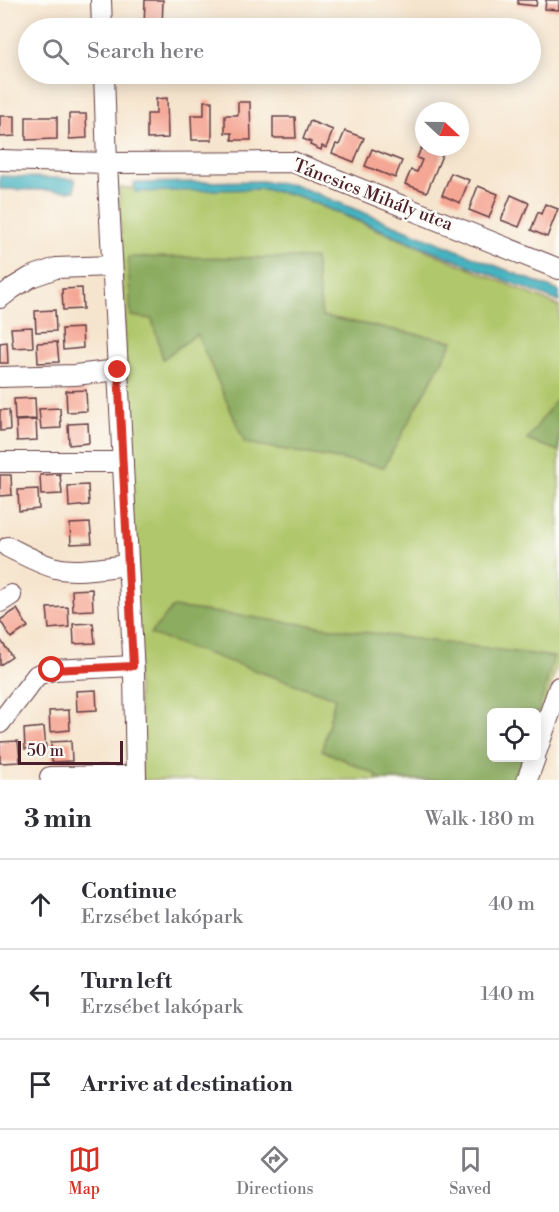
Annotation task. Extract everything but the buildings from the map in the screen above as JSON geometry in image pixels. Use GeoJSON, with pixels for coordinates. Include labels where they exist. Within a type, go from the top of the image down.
{"type":"FeatureCollection","features":[{"type":"Feature","properties":{"kind":"street"},"geometry":{"type":"LineString","coordinates":[[101,0],[102,18]]}},
{"type":"Feature","properties":{"kind":"street"},"geometry":{"type":"LineString","coordinates":[[50,777],[136,778],[133,666],[104,84]]}},
{"type":"Feature","properties":{"kind":"street","name":"Táncsics Mihály utca"},"geometry":{"type":"LineString","coordinates":[[0,160],[107,164],[293,162],[559,269]]}},
{"type":"Feature","properties":{"kind":"street"},"geometry":{"type":"LineString","coordinates":[[2,292],[31,277],[56,268],[112,266]]}},
{"type":"Feature","properties":{"kind":"street"},"geometry":{"type":"LineString","coordinates":[[0,376],[75,375],[118,370]]}},
{"type":"Feature","properties":{"kind":"street"},"geometry":{"type":"LineString","coordinates":[[0,462],[123,462]]}},
{"type":"Feature","properties":{"kind":"street"},"geometry":{"type":"LineString","coordinates":[[8,548],[57,569],[128,565]]}},
{"type":"Feature","properties":{"kind":"street"},"geometry":{"type":"LineString","coordinates":[[0,723],[37,675],[52,670],[133,666]]}},
{"type":"Feature","properties":{"kind":"street"},"geometry":{"type":"LineString","coordinates":[[541,741],[559,687]]}},
{"type":"Feature","properties":{"kind":"street"},"geometry":{"type":"LineString","coordinates":[[527,780],[534,762]]}},
{"type":"Feature","properties":{"kind":"green space"},"geometry":{"type":"Polygon","coordinates":[[[119,188],[261,189],[295,195],[559,306],[559,658],[541,717],[541,708],[487,708],[487,762],[527,762],[521,780],[141,780],[119,188]]]}},
{"type":"Feature","properties":{"kind":"green space"},"geometry":{"type":"Polygon","coordinates":[[[128,257],[315,258],[322,316],[453,341],[384,467],[245,443],[197,334],[163,359],[152,319],[131,316],[128,257]]]}},
{"type":"Feature","properties":{"kind":"green space"},"geometry":{"type":"Polygon","coordinates":[[[559,395],[559,451],[527,440],[559,395]]]}},
{"type":"Feature","properties":{"kind":"green space"},"geometry":{"type":"Polygon","coordinates":[[[173,607],[554,657],[539,708],[487,708],[487,762],[523,762],[517,780],[377,780],[377,775],[322,750],[335,698],[150,634],[173,607]]]}},
{"type":"Feature","properties":{"kind":"water"},"geometry":{"type":"Polygon","coordinates":[[[0,176],[75,179],[75,191],[0,189],[0,176]]]}},
{"type":"Feature","properties":{"kind":"water"},"geometry":{"type":"Polygon","coordinates":[[[261,181],[295,185],[559,291],[559,302],[295,195],[261,189],[135,192],[134,183],[261,181]]]}},
{"type":"Feature","properties":{"kind":"route"},"geometry":{"type":"LineString","coordinates":[[52,670],[133,666],[118,370]]}}]}
